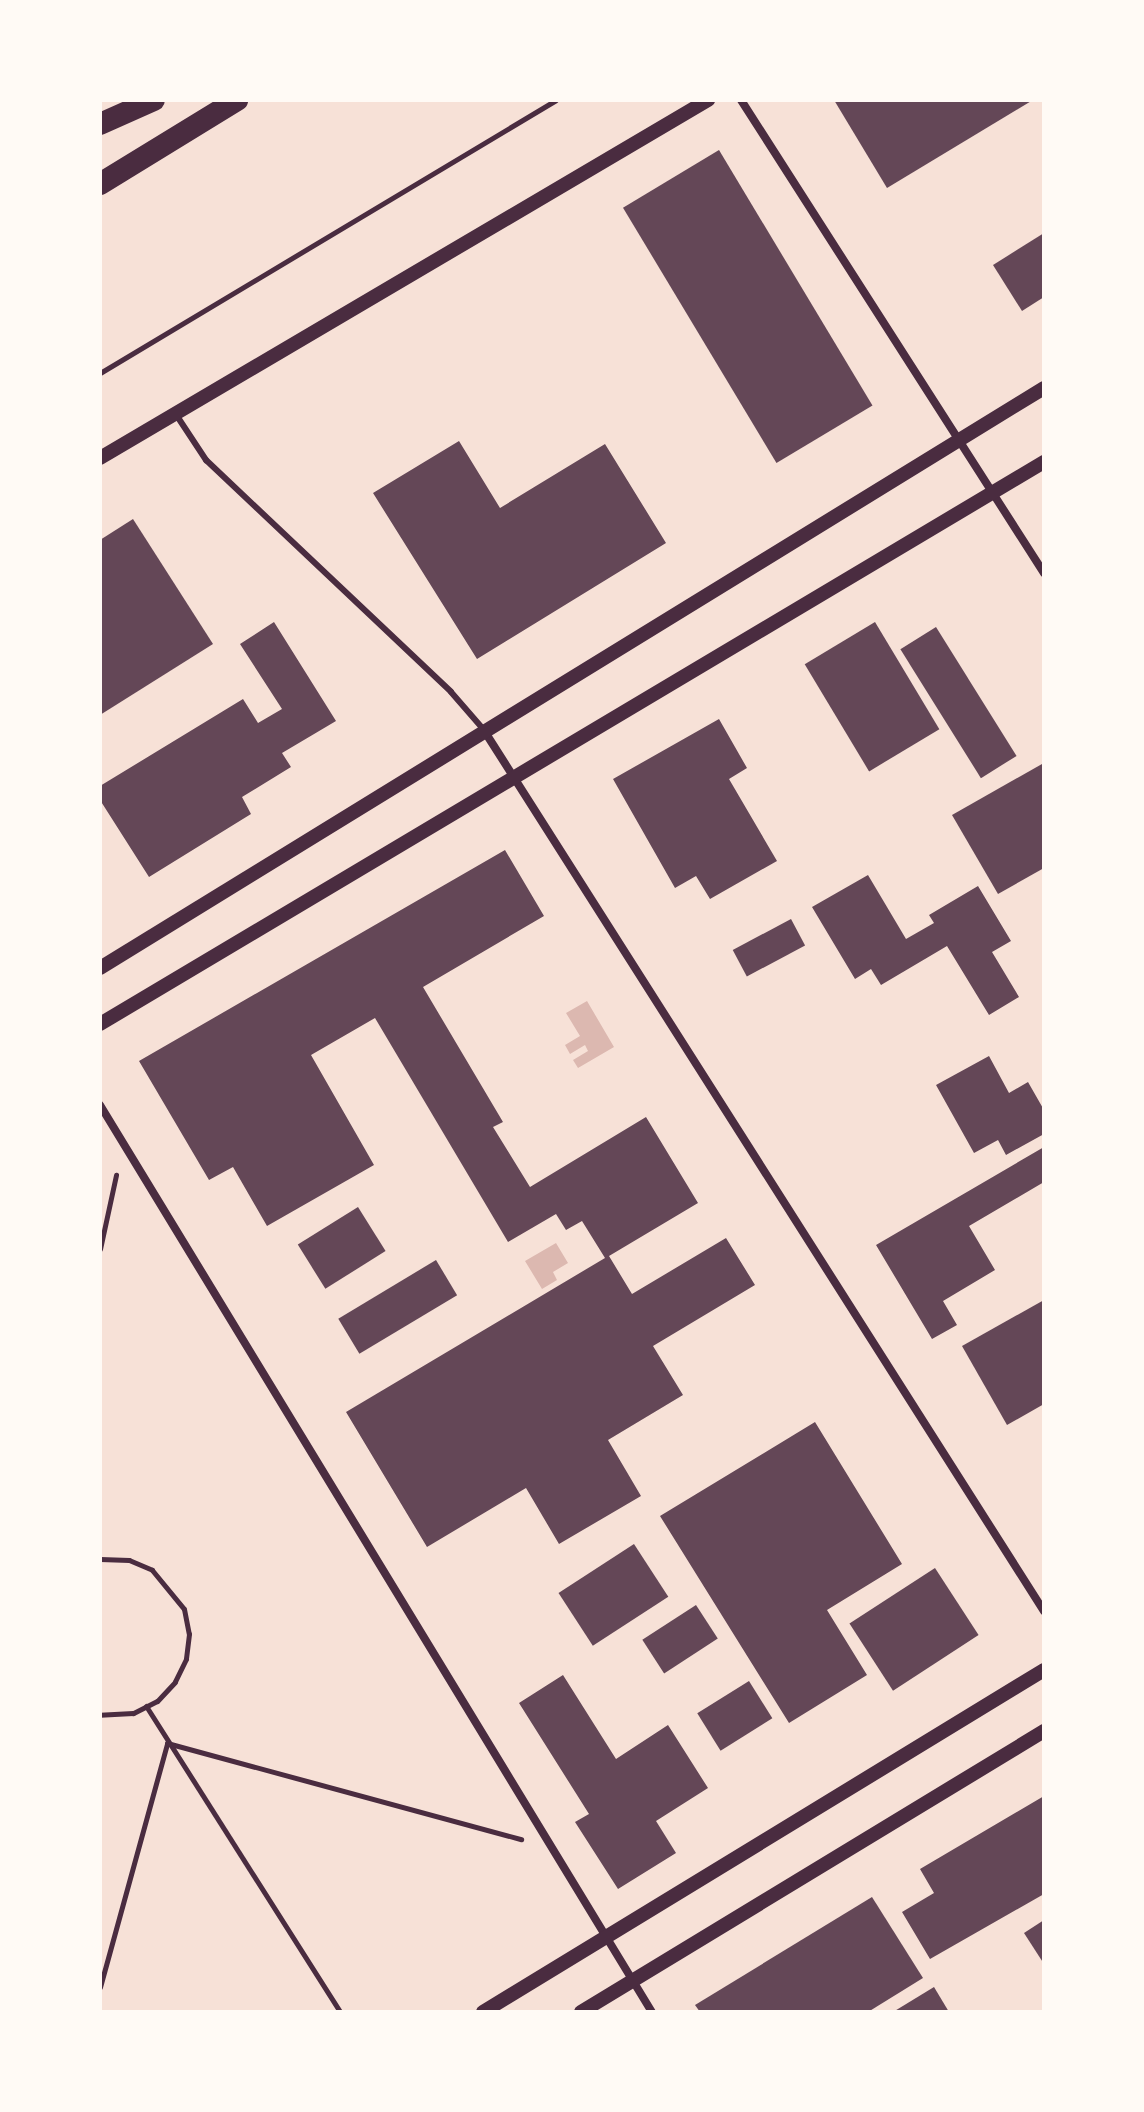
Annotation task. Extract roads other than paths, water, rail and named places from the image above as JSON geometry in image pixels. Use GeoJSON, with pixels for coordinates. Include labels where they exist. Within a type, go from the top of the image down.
{"type":"FeatureCollection","features":[{"type":"Feature","properties":{"kind":"highway"},"geometry":{"type":"LineString","coordinates":[[100,124],[154,100]]}},
{"type":"Feature","properties":{"kind":"highway"},"geometry":{"type":"LineString","coordinates":[[100,184],[237,100]]}},
{"type":"Feature","properties":{"kind":"street"},"geometry":{"type":"LineString","coordinates":[[100,458],[708,100]]}},
{"type":"Feature","properties":{"kind":"street"},"geometry":{"type":"LineString","coordinates":[[741,100],[1044,573]]}},
{"type":"Feature","properties":{"kind":"street"},"geometry":{"type":"LineString","coordinates":[[100,968],[1044,388]]}},
{"type":"Feature","properties":{"kind":"street"},"geometry":{"type":"LineString","coordinates":[[100,1024],[519,778],[1044,462]]}},
{"type":"Feature","properties":{"kind":"street"},"geometry":{"type":"LineString","coordinates":[[485,732],[519,778],[1044,1611]]}},
{"type":"Feature","properties":{"kind":"street"},"geometry":{"type":"LineString","coordinates":[[100,1105],[652,2012]]}},
{"type":"Feature","properties":{"kind":"street"},"geometry":{"type":"LineString","coordinates":[[483,2012],[1044,1670]]}},
{"type":"Feature","properties":{"kind":"street"},"geometry":{"type":"LineString","coordinates":[[581,2012],[1044,1731]]}},
{"type":"Feature","properties":{"kind":"lane"},"geometry":{"type":"LineString","coordinates":[[175,413],[206,460],[451,692],[485,732]]}}]}
